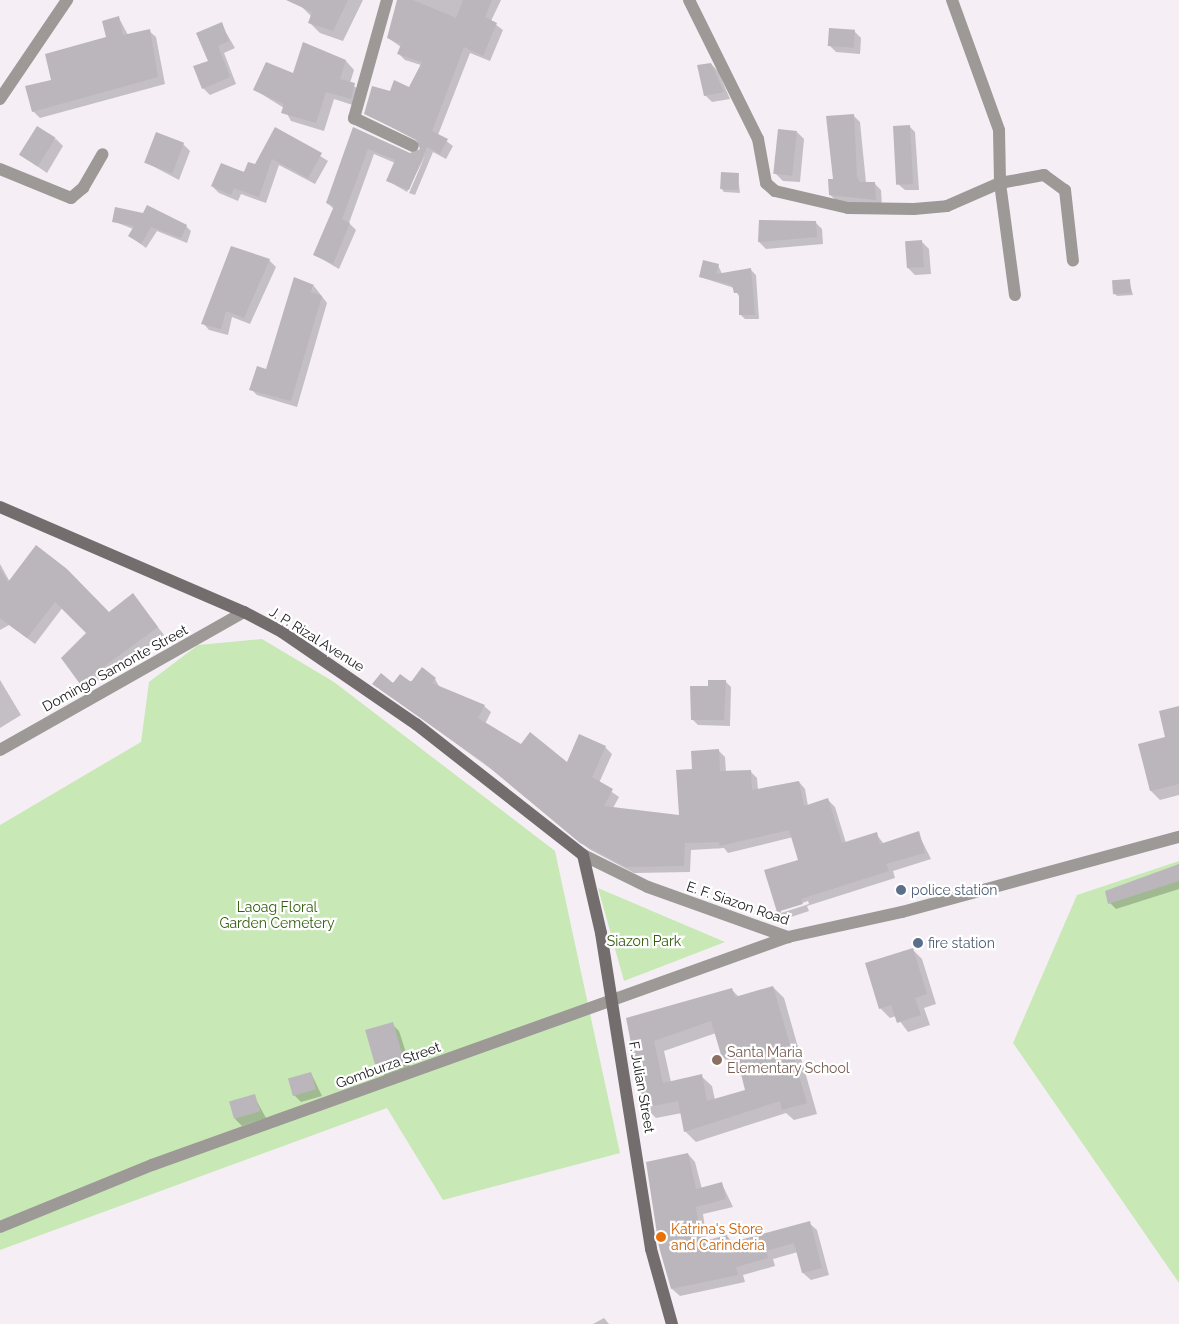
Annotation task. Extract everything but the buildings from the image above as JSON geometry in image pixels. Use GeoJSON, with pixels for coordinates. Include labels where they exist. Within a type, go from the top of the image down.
{"type":"FeatureCollection","features":[{"type":"Feature","properties":{"kind":"main road","name":"J. P. Rizal Avenue"},"geometry":{"type":"LineString","coordinates":[[0,507],[244,612],[338,668],[583,855]]}},
{"type":"Feature","properties":{"kind":"main road","name":"F. Julian Street"},"geometry":{"type":"LineString","coordinates":[[583,855],[612,1001],[651,1249],[672,1324]]}},
{"type":"Feature","properties":{"kind":"street"},"geometry":{"type":"LineString","coordinates":[[0,100],[67,0]]}},
{"type":"Feature","properties":{"kind":"street"},"geometry":{"type":"LineString","coordinates":[[387,0],[354,118],[413,146]]}},
{"type":"Feature","properties":{"kind":"street"},"geometry":{"type":"LineString","coordinates":[[689,0],[758,139],[766,183],[775,191],[848,208],[914,209],[947,206],[1000,183],[1044,175],[1057,181],[1065,190],[1073,260]]}},
{"type":"Feature","properties":{"kind":"street"},"geometry":{"type":"LineString","coordinates":[[952,0],[999,130],[1000,183],[1015,295]]}},
{"type":"Feature","properties":{"kind":"street"},"geometry":{"type":"LineString","coordinates":[[0,169],[71,198],[84,188],[103,154]]}},
{"type":"Feature","properties":{"kind":"street","name":"Domingo Samonte Street"},"geometry":{"type":"LineString","coordinates":[[0,750],[244,612]]}},
{"type":"Feature","properties":{"kind":"street","name":"E. F. Siazon Road"},"geometry":{"type":"LineString","coordinates":[[583,855],[675,898],[788,937],[902,912],[1179,837]]}},
{"type":"Feature","properties":{"kind":"street","name":"Gomburza Street"},"geometry":{"type":"LineString","coordinates":[[0,1227],[152,1165],[788,937]]}},
{"type":"Feature","properties":{"kind":"green space","name":"Laoag Floral Garden Cemetery"},"geometry":{"type":"Polygon","coordinates":[[[262,639],[334,682],[555,851],[620,1153],[443,1200],[387,1108],[0,1250],[0,825],[141,742],[149,682],[198,645],[262,639]]]}},
{"type":"Feature","properties":{"kind":"green space"},"geometry":{"type":"Polygon","coordinates":[[[1179,861],[1179,1283],[1013,1043],[1077,895],[1179,861]]]}},
{"type":"Feature","properties":{"kind":"green space","name":"Siazon Park"},"geometry":{"type":"Polygon","coordinates":[[[598,888],[725,942],[624,981],[598,888]]]}},
{"type":"Feature","properties":{"kind":"place","name":"police station"},"geometry":{"type":"Point","coordinates":[901,890]}},
{"type":"Feature","properties":{"kind":"place","name":"fire station"},"geometry":{"type":"Point","coordinates":[918,943]}},
{"type":"Feature","properties":{"kind":"place","name":"Santa Maria Elementary School"},"geometry":{"type":"Point","coordinates":[717,1060]}},
{"type":"Feature","properties":{"kind":"place","name":"Katrina's Store and Carinderia"},"geometry":{"type":"Point","coordinates":[661,1237]}}]}
